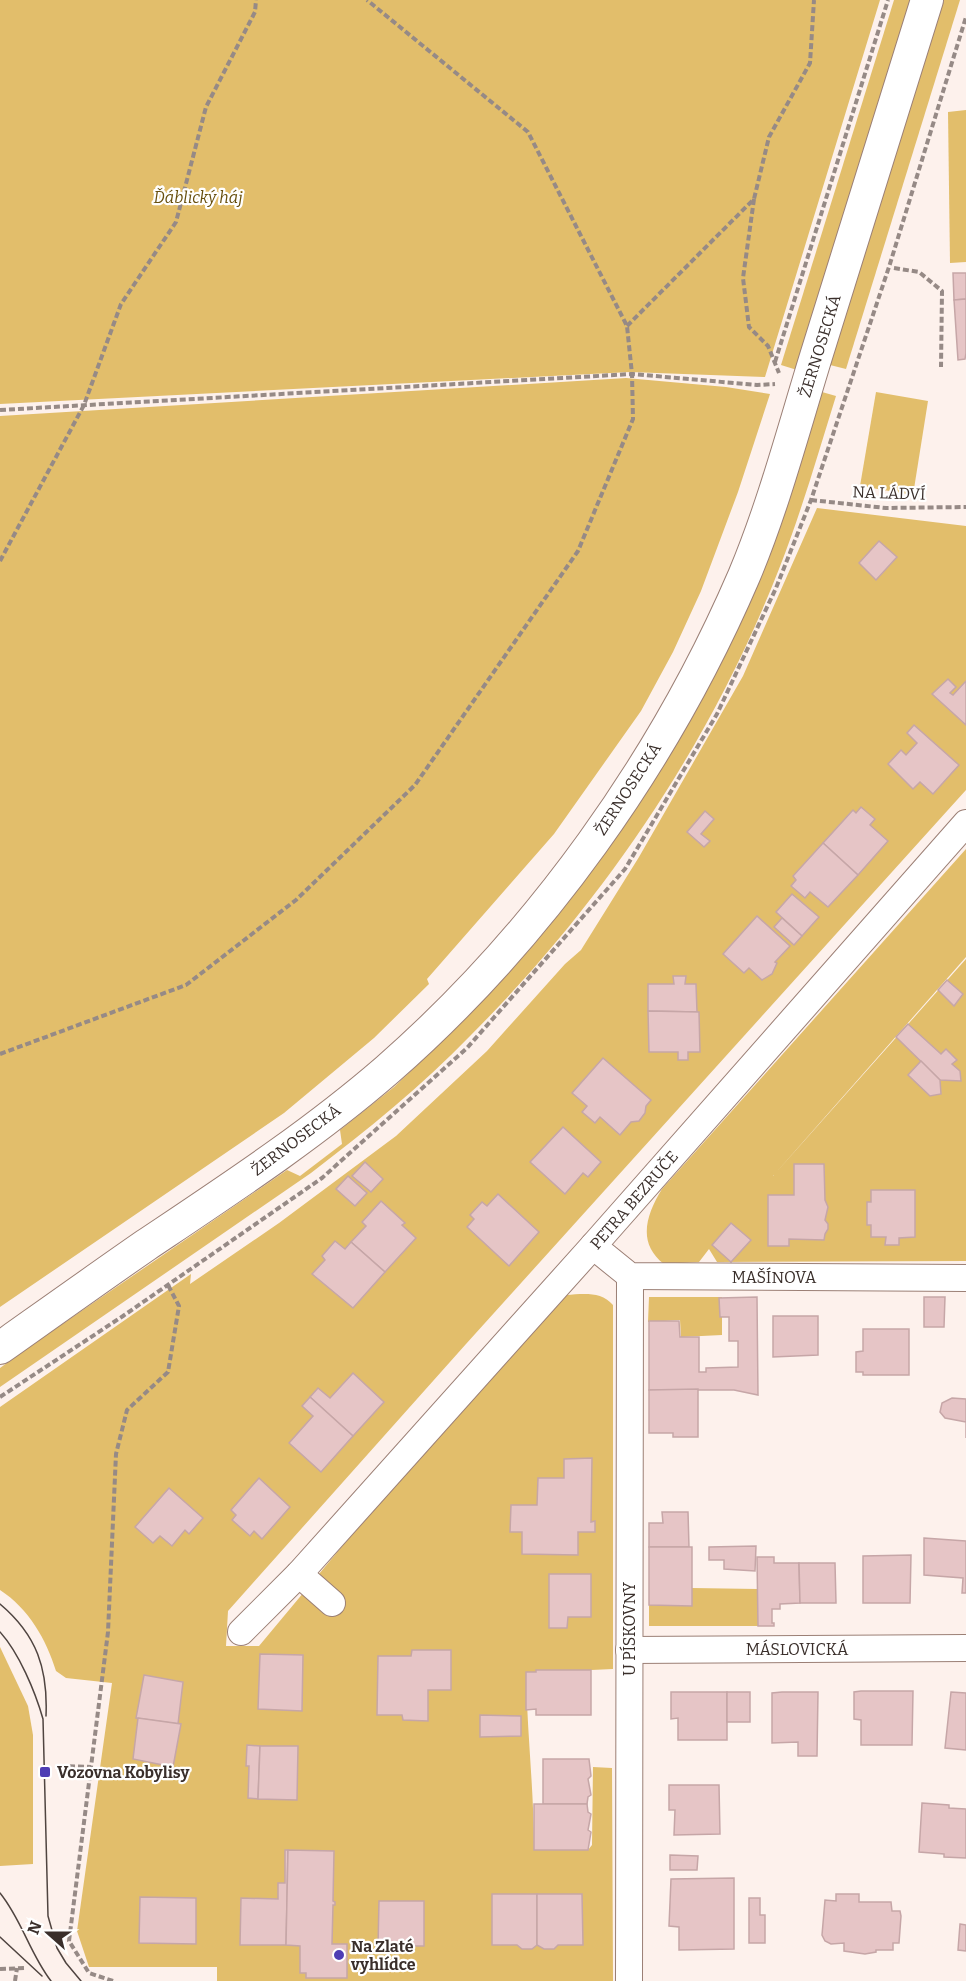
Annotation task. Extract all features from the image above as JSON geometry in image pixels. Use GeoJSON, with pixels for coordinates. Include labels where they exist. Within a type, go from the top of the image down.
{"type":"FeatureCollection","features":[{"type":"Feature","properties":{"kind":"street","name":"ŽERNOSECKÁ"},"geometry":{"type":"LineString","coordinates":[[0,1348],[278,1155],[386,1071],[443,1018],[516,940],[592,845],[636,780],[685,697],[744,575],[779,478],[927,0]]}},
{"type":"Feature","properties":{"kind":"street","name":"PETRA BEZRUČE"},"geometry":{"type":"LineString","coordinates":[[240,1632],[298,1574],[593,1246],[966,823]]}},
{"type":"Feature","properties":{"kind":"street"},"geometry":{"type":"LineString","coordinates":[[593,1246],[630,1276]]}},
{"type":"Feature","properties":{"kind":"street","name":"MAŠÍNOVA"},"geometry":{"type":"LineString","coordinates":[[630,1276],[966,1278]]}},
{"type":"Feature","properties":{"kind":"street","name":"U PÍSKOVNY"},"geometry":{"type":"LineString","coordinates":[[628,1981],[630,1276]]}},
{"type":"Feature","properties":{"kind":"street"},"geometry":{"type":"LineString","coordinates":[[298,1574],[332,1603]]}},
{"type":"Feature","properties":{"kind":"street","name":"MÁSLOVICKÁ"},"geometry":{"type":"LineString","coordinates":[[629,1650],[966,1648]]}},
{"type":"Feature","properties":{"kind":"path"},"geometry":{"type":"LineString","coordinates":[[0,561],[84,405],[121,304],[176,222],[206,107],[255,12],[256,0]]}},
{"type":"Feature","properties":{"kind":"path"},"geometry":{"type":"LineString","coordinates":[[0,1054],[186,985],[296,900],[415,785],[578,550],[633,419],[632,374],[627,326],[528,132],[367,0]]}},
{"type":"Feature","properties":{"kind":"path"},"geometry":{"type":"LineString","coordinates":[[814,0],[810,63],[769,137],[754,199],[743,278],[749,327],[768,346],[775,363],[888,0]]}},
{"type":"Feature","properties":{"kind":"path","name":"NA LÁDVÍ"},"geometry":{"type":"LineString","coordinates":[[966,17],[889,267],[811,500],[886,508],[966,507]]}},
{"type":"Feature","properties":{"kind":"path"},"geometry":{"type":"LineString","coordinates":[[627,326],[754,199]]}},
{"type":"Feature","properties":{"kind":"path"},"geometry":{"type":"LineString","coordinates":[[894,268],[919,272],[942,291],[941,366]]}},
{"type":"Feature","properties":{"kind":"path"},"geometry":{"type":"LineString","coordinates":[[0,410],[632,374],[757,385],[783,384]]}},
{"type":"Feature","properties":{"kind":"path"},"geometry":{"type":"LineString","coordinates":[[112,1981],[89,1973],[69,1941],[108,1632],[116,1454],[127,1410],[168,1372],[179,1306],[168,1285]]}},
{"type":"Feature","properties":{"kind":"path"},"geometry":{"type":"LineString","coordinates":[[60,1766],[91,1767]]}},
{"type":"Feature","properties":{"kind":"path"},"geometry":{"type":"LineString","coordinates":[[15,1981],[17,1968]]}},
{"type":"Feature","properties":{"kind":"path"},"geometry":{"type":"LineString","coordinates":[[0,1969],[26,1968]]}},
{"type":"Feature","properties":{"kind":"green space","name":"Ďáblický háj"},"geometry":{"type":"Polygon","coordinates":[[[0,0],[880,0],[765,377],[630,372],[0,404],[0,0]]]}},
{"type":"Feature","properties":{"kind":"green space"},"geometry":{"type":"Polygon","coordinates":[[[894,0],[911,0],[797,370],[781,365],[894,0]]]}},
{"type":"Feature","properties":{"kind":"green space"},"geometry":{"type":"Polygon","coordinates":[[[944,0],[960,0],[846,369],[830,365],[944,0]]]}},
{"type":"Feature","properties":{"kind":"green space"},"geometry":{"type":"Polygon","coordinates":[[[966,110],[966,262],[950,263],[948,112],[966,110]]]}},
{"type":"Feature","properties":{"kind":"green space"},"geometry":{"type":"Polygon","coordinates":[[[626,378],[726,387],[770,394],[738,492],[701,591],[673,652],[641,711],[554,834],[427,979],[429,984],[374,1038],[284,1113],[0,1307],[0,416],[626,378]]]}},
{"type":"Feature","properties":{"kind":"green space"},"geometry":{"type":"Polygon","coordinates":[[[822,392],[836,396],[795,526],[752,634],[721,697],[649,818],[609,875],[565,931],[519,984],[452,1054],[373,1124],[311,1173],[0,1387],[0,1368],[26,1349],[287,1170],[300,1176],[342,1144],[340,1130],[394,1087],[458,1026],[515,966],[562,910],[654,781],[688,722],[788,498],[822,392]]]}},
{"type":"Feature","properties":{"kind":"green space"},"geometry":{"type":"Polygon","coordinates":[[[876,392],[928,401],[913,495],[860,486],[876,392]]]}},
{"type":"Feature","properties":{"kind":"green space"},"geometry":{"type":"Polygon","coordinates":[[[817,508],[966,526],[966,790],[228,1611],[226,1646],[259,1646],[344,1544],[566,1295],[597,1295],[613,1305],[613,1669],[526,1673],[534,1850],[588,1850],[592,1845],[593,1767],[612,1768],[613,1981],[217,1981],[217,1967],[89,1967],[77,1931],[112,1683],[66,1678],[56,1671],[42,1636],[20,1606],[0,1590],[0,1407],[191,1274],[190,1284],[279,1223],[396,1136],[487,1051],[565,964],[581,950],[639,857],[743,676],[817,508]],[[879,542],[859,563],[876,580],[897,557],[879,542]]]}},
{"type":"Feature","properties":{"kind":"green space"},"geometry":{"type":"Polygon","coordinates":[[[966,849],[966,957],[773,1176],[966,959],[966,1261],[717,1262],[709,1249],[699,1262],[664,1264],[650,1247],[647,1238],[648,1219],[662,1189],[966,849]]]}},
{"type":"Feature","properties":{"kind":"green space"},"geometry":{"type":"Polygon","coordinates":[[[649,1297],[722,1297],[722,1335],[681,1337],[680,1320],[648,1322],[649,1297]]]}},
{"type":"Feature","properties":{"kind":"green space"},"geometry":{"type":"Polygon","coordinates":[[[692,1588],[758,1589],[758,1626],[649,1626],[649,1605],[691,1606],[692,1588]]]}},
{"type":"Feature","properties":{"kind":"green space"},"geometry":{"type":"Polygon","coordinates":[[[0,1647],[28,1706],[33,1735],[33,1864],[0,1866],[0,1647]]]}},
{"type":"Feature","properties":{"kind":"building"},"geometry":{"type":"Polygon","coordinates":[[[953,273],[966,273],[966,299],[954,300],[953,273]]]}},
{"type":"Feature","properties":{"kind":"building"},"geometry":{"type":"Polygon","coordinates":[[[966,299],[966,353],[965,359],[958,360],[954,300],[966,299]]]}},
{"type":"Feature","properties":{"kind":"building"},"geometry":{"type":"Polygon","coordinates":[[[879,541],[897,557],[876,580],[859,563],[879,541]]]}},
{"type":"Feature","properties":{"kind":"building"},"geometry":{"type":"Polygon","coordinates":[[[948,679],[956,687],[950,693],[953,695],[966,681],[966,725],[932,694],[948,679]]]}},
{"type":"Feature","properties":{"kind":"building"},"geometry":{"type":"Polygon","coordinates":[[[914,725],[959,765],[933,794],[920,782],[913,789],[888,764],[901,750],[906,755],[917,743],[907,733],[914,725]]]}},
{"type":"Feature","properties":{"kind":"building"},"geometry":{"type":"Polygon","coordinates":[[[861,807],[875,819],[870,825],[888,841],[858,875],[823,843],[853,810],[856,813],[861,807]]]}},
{"type":"Feature","properties":{"kind":"building"},"geometry":{"type":"Polygon","coordinates":[[[705,811],[714,819],[701,834],[710,841],[704,847],[687,832],[705,811]]]}},
{"type":"Feature","properties":{"kind":"building"},"geometry":{"type":"Polygon","coordinates":[[[823,843],[858,875],[828,907],[810,892],[805,898],[791,886],[796,880],[793,876],[823,843]]]}},
{"type":"Feature","properties":{"kind":"building"},"geometry":{"type":"Polygon","coordinates":[[[792,894],[819,917],[802,936],[776,912],[792,894]]]}},
{"type":"Feature","properties":{"kind":"building"},"geometry":{"type":"Polygon","coordinates":[[[757,916],[790,946],[775,962],[777,963],[772,974],[762,980],[749,968],[744,973],[723,954],[757,916]]]}},
{"type":"Feature","properties":{"kind":"building"},"geometry":{"type":"Polygon","coordinates":[[[782,918],[802,936],[794,945],[774,927],[782,918]]]}},
{"type":"Feature","properties":{"kind":"building"},"geometry":{"type":"Polygon","coordinates":[[[673,976],[686,976],[685,984],[696,984],[697,1012],[648,1011],[648,984],[674,984],[673,976]]]}},
{"type":"Feature","properties":{"kind":"building"},"geometry":{"type":"Polygon","coordinates":[[[947,980],[963,994],[954,1006],[938,990],[947,980]]]}},
{"type":"Feature","properties":{"kind":"building"},"geometry":{"type":"Polygon","coordinates":[[[648,1011],[699,1012],[700,1052],[688,1052],[688,1060],[678,1060],[678,1052],[649,1052],[648,1011]]]}},
{"type":"Feature","properties":{"kind":"building"},"geometry":{"type":"Polygon","coordinates":[[[908,1024],[941,1054],[946,1049],[957,1060],[952,1064],[960,1071],[961,1081],[940,1080],[896,1037],[908,1024]]]}},
{"type":"Feature","properties":{"kind":"building"},"geometry":{"type":"Polygon","coordinates":[[[603,1058],[651,1100],[639,1121],[631,1122],[620,1135],[600,1117],[595,1123],[582,1112],[587,1106],[572,1093],[603,1058]]]}},
{"type":"Feature","properties":{"kind":"building"},"geometry":{"type":"Polygon","coordinates":[[[921,1061],[940,1080],[941,1094],[930,1096],[908,1075],[921,1061]]]}},
{"type":"Feature","properties":{"kind":"building"},"geometry":{"type":"Polygon","coordinates":[[[563,1127],[601,1162],[588,1177],[583,1173],[565,1194],[530,1162],[563,1127]]]}},
{"type":"Feature","properties":{"kind":"building"},"geometry":{"type":"Polygon","coordinates":[[[365,1162],[383,1179],[371,1192],[352,1176],[365,1162]]]}},
{"type":"Feature","properties":{"kind":"building"},"geometry":{"type":"Polygon","coordinates":[[[794,1164],[824,1164],[825,1200],[828,1207],[825,1220],[828,1229],[824,1240],[789,1239],[789,1246],[768,1246],[768,1195],[794,1195],[794,1164]]]}},
{"type":"Feature","properties":{"kind":"building"},"geometry":{"type":"Polygon","coordinates":[[[348,1176],[367,1193],[355,1206],[336,1189],[348,1176]]]}},
{"type":"Feature","properties":{"kind":"building"},"geometry":{"type":"Polygon","coordinates":[[[871,1190],[915,1190],[915,1237],[899,1238],[899,1245],[885,1245],[886,1237],[871,1237],[871,1225],[867,1225],[867,1202],[871,1202],[871,1190]]]}},
{"type":"Feature","properties":{"kind":"building"},"geometry":{"type":"Polygon","coordinates":[[[498,1194],[539,1232],[509,1266],[467,1227],[474,1219],[470,1215],[482,1202],[487,1206],[498,1194]]]}},
{"type":"Feature","properties":{"kind":"building"},"geometry":{"type":"Polygon","coordinates":[[[381,1201],[405,1223],[402,1225],[416,1238],[385,1272],[351,1242],[366,1226],[362,1222],[381,1201]]]}},
{"type":"Feature","properties":{"kind":"building"},"geometry":{"type":"Polygon","coordinates":[[[731,1223],[751,1240],[731,1262],[712,1245],[731,1223]]]}},
{"type":"Feature","properties":{"kind":"building"},"geometry":{"type":"Polygon","coordinates":[[[335,1241],[345,1249],[351,1242],[385,1272],[353,1308],[312,1274],[325,1260],[322,1256],[335,1241]]]}},
{"type":"Feature","properties":{"kind":"building"},"geometry":{"type":"Polygon","coordinates":[[[757,1297],[758,1395],[734,1390],[649,1390],[649,1321],[679,1321],[680,1337],[699,1337],[699,1372],[706,1372],[706,1368],[738,1367],[738,1341],[729,1341],[729,1317],[720,1317],[719,1298],[757,1297]]]}},
{"type":"Feature","properties":{"kind":"building"},"geometry":{"type":"Polygon","coordinates":[[[924,1297],[945,1297],[944,1327],[924,1327],[924,1297]]]}},
{"type":"Feature","properties":{"kind":"building"},"geometry":{"type":"Polygon","coordinates":[[[773,1316],[818,1316],[818,1355],[773,1357],[773,1316]]]}},
{"type":"Feature","properties":{"kind":"building"},"geometry":{"type":"Polygon","coordinates":[[[863,1329],[909,1329],[909,1375],[863,1375],[863,1372],[856,1372],[856,1352],[863,1351],[863,1329]]]}},
{"type":"Feature","properties":{"kind":"building"},"geometry":{"type":"Polygon","coordinates":[[[353,1373],[384,1402],[353,1436],[310,1397],[318,1388],[330,1398],[353,1373]]]}},
{"type":"Feature","properties":{"kind":"building"},"geometry":{"type":"Polygon","coordinates":[[[698,1389],[698,1437],[673,1437],[673,1433],[649,1433],[649,1390],[698,1389]]]}},
{"type":"Feature","properties":{"kind":"building"},"geometry":{"type":"Polygon","coordinates":[[[310,1397],[353,1436],[321,1472],[289,1443],[313,1416],[302,1406],[310,1397]]]}},
{"type":"Feature","properties":{"kind":"building"},"geometry":{"type":"Polygon","coordinates":[[[952,1398],[966,1399],[966,1422],[945,1418],[940,1412],[942,1403],[952,1398]]]}},
{"type":"Feature","properties":{"kind":"building"},"geometry":{"type":"Polygon","coordinates":[[[592,1458],[591,1522],[595,1521],[595,1532],[578,1532],[578,1555],[522,1554],[522,1532],[510,1532],[511,1505],[537,1505],[538,1478],[564,1478],[564,1459],[592,1458]]]}},
{"type":"Feature","properties":{"kind":"building"},"geometry":{"type":"Polygon","coordinates":[[[259,1478],[290,1507],[262,1539],[254,1531],[250,1536],[232,1520],[236,1515],[231,1510],[259,1478]]]}},
{"type":"Feature","properties":{"kind":"building"},"geometry":{"type":"Polygon","coordinates":[[[169,1488],[203,1518],[189,1534],[185,1530],[172,1546],[160,1536],[153,1543],[135,1527],[169,1488]]]}},
{"type":"Feature","properties":{"kind":"building"},"geometry":{"type":"Polygon","coordinates":[[[662,1512],[688,1512],[689,1547],[649,1547],[649,1523],[663,1523],[662,1512]]]}},
{"type":"Feature","properties":{"kind":"building"},"geometry":{"type":"Polygon","coordinates":[[[924,1538],[966,1541],[966,1593],[962,1593],[963,1578],[924,1575],[924,1538]]]}},
{"type":"Feature","properties":{"kind":"building"},"geometry":{"type":"Polygon","coordinates":[[[756,1546],[755,1571],[724,1569],[724,1560],[709,1560],[709,1547],[756,1546]]]}},
{"type":"Feature","properties":{"kind":"building"},"geometry":{"type":"Polygon","coordinates":[[[649,1547],[692,1547],[692,1606],[649,1605],[649,1547]]]}},
{"type":"Feature","properties":{"kind":"building"},"geometry":{"type":"Polygon","coordinates":[[[911,1555],[910,1603],[863,1603],[863,1556],[911,1555]]]}},
{"type":"Feature","properties":{"kind":"building"},"geometry":{"type":"Polygon","coordinates":[[[757,1557],[774,1557],[774,1563],[799,1563],[800,1603],[780,1604],[780,1609],[772,1609],[774,1626],[758,1626],[757,1557]]]}},
{"type":"Feature","properties":{"kind":"building"},"geometry":{"type":"Polygon","coordinates":[[[799,1563],[835,1563],[836,1603],[800,1603],[799,1563]]]}},
{"type":"Feature","properties":{"kind":"building"},"geometry":{"type":"Polygon","coordinates":[[[549,1574],[591,1574],[591,1617],[568,1617],[567,1628],[549,1628],[549,1574]]]}},
{"type":"Feature","properties":{"kind":"building"},"geometry":{"type":"Polygon","coordinates":[[[412,1650],[451,1650],[451,1690],[428,1690],[428,1721],[403,1720],[402,1715],[377,1715],[378,1656],[411,1656],[412,1650]]]}},
{"type":"Feature","properties":{"kind":"building"},"geometry":{"type":"Polygon","coordinates":[[[260,1654],[303,1655],[302,1711],[258,1709],[260,1654]]]}},
{"type":"Feature","properties":{"kind":"building"},"geometry":{"type":"Polygon","coordinates":[[[536,1670],[591,1670],[591,1715],[536,1715],[536,1709],[526,1710],[526,1672],[536,1672],[536,1670]]]}},
{"type":"Feature","properties":{"kind":"building"},"geometry":{"type":"Polygon","coordinates":[[[144,1675],[183,1682],[178,1724],[136,1718],[144,1675]]]}},
{"type":"Feature","properties":{"kind":"building"},"geometry":{"type":"Polygon","coordinates":[[[913,1691],[912,1745],[861,1745],[861,1720],[854,1719],[854,1692],[913,1691]]]}},
{"type":"Feature","properties":{"kind":"building"},"geometry":{"type":"Polygon","coordinates":[[[671,1692],[727,1692],[727,1740],[678,1740],[678,1718],[671,1719],[671,1692]]]}},
{"type":"Feature","properties":{"kind":"building"},"geometry":{"type":"Polygon","coordinates":[[[727,1692],[750,1692],[750,1722],[727,1722],[727,1692]]]}},
{"type":"Feature","properties":{"kind":"building"},"geometry":{"type":"Polygon","coordinates":[[[818,1692],[817,1756],[798,1756],[798,1742],[772,1743],[772,1693],[818,1692]]]}},
{"type":"Feature","properties":{"kind":"building"},"geometry":{"type":"Polygon","coordinates":[[[951,1692],[966,1693],[966,1750],[945,1748],[951,1692]]]}},
{"type":"Feature","properties":{"kind":"building"},"geometry":{"type":"Polygon","coordinates":[[[480,1715],[521,1716],[521,1736],[480,1737],[480,1715]]]}},
{"type":"Feature","properties":{"kind":"building"},"geometry":{"type":"Polygon","coordinates":[[[138,1718],[181,1724],[173,1767],[133,1759],[138,1718]]]}},
{"type":"Feature","properties":{"kind":"building"},"geometry":{"type":"Polygon","coordinates":[[[247,1745],[260,1746],[258,1799],[248,1798],[247,1745]]]}},
{"type":"Feature","properties":{"kind":"building"},"geometry":{"type":"Polygon","coordinates":[[[260,1746],[298,1746],[297,1800],[258,1799],[260,1746]]]}},
{"type":"Feature","properties":{"kind":"building"},"geometry":{"type":"Polygon","coordinates":[[[543,1759],[589,1759],[591,1776],[588,1779],[591,1795],[588,1797],[587,1804],[543,1804],[543,1759]]]}},
{"type":"Feature","properties":{"kind":"building"},"geometry":{"type":"Polygon","coordinates":[[[669,1785],[719,1785],[720,1834],[674,1835],[675,1810],[669,1810],[669,1785]]]}},
{"type":"Feature","properties":{"kind":"building"},"geometry":{"type":"Polygon","coordinates":[[[922,1803],[966,1809],[966,1858],[919,1852],[922,1803]]]}},
{"type":"Feature","properties":{"kind":"building"},"geometry":{"type":"Polygon","coordinates":[[[534,1804],[587,1804],[588,1812],[591,1814],[588,1850],[534,1850],[534,1804]]]}},
{"type":"Feature","properties":{"kind":"building"},"geometry":{"type":"Polygon","coordinates":[[[285,1850],[288,1850],[286,1945],[240,1945],[241,1898],[278,1899],[278,1883],[285,1883],[285,1850]]]}},
{"type":"Feature","properties":{"kind":"building"},"geometry":{"type":"Polygon","coordinates":[[[288,1850],[334,1851],[333,1901],[335,1905],[333,1905],[332,1944],[347,1944],[347,1978],[306,1978],[306,1973],[300,1973],[300,1946],[286,1945],[288,1850]]]}},
{"type":"Feature","properties":{"kind":"building"},"geometry":{"type":"Polygon","coordinates":[[[670,1855],[698,1856],[697,1870],[670,1870],[670,1855]]]}},
{"type":"Feature","properties":{"kind":"building"},"geometry":{"type":"Polygon","coordinates":[[[734,1878],[734,1949],[679,1950],[679,1927],[669,1926],[671,1879],[734,1878]]]}},
{"type":"Feature","properties":{"kind":"building"},"geometry":{"type":"Polygon","coordinates":[[[492,1894],[537,1894],[537,1945],[532,1949],[522,1949],[517,1945],[492,1945],[492,1894]]]}},
{"type":"Feature","properties":{"kind":"building"},"geometry":{"type":"Polygon","coordinates":[[[537,1894],[582,1894],[583,1945],[558,1945],[554,1949],[544,1949],[537,1945],[537,1894]]]}},
{"type":"Feature","properties":{"kind":"building"},"geometry":{"type":"Polygon","coordinates":[[[836,1894],[859,1894],[859,1902],[891,1902],[892,1911],[900,1911],[901,1916],[899,1943],[893,1943],[893,1950],[876,1950],[876,1952],[865,1954],[844,1951],[844,1943],[831,1944],[825,1941],[822,1935],[825,1900],[836,1901],[836,1894]]]}},
{"type":"Feature","properties":{"kind":"building"},"geometry":{"type":"Polygon","coordinates":[[[140,1897],[196,1898],[196,1944],[139,1943],[140,1897]]]}},
{"type":"Feature","properties":{"kind":"building"},"geometry":{"type":"Polygon","coordinates":[[[749,1898],[760,1898],[760,1915],[765,1915],[765,1943],[749,1943],[749,1898]]]}},
{"type":"Feature","properties":{"kind":"building"},"geometry":{"type":"Polygon","coordinates":[[[379,1901],[424,1901],[424,1946],[378,1946],[379,1901]]]}},
{"type":"Feature","properties":{"kind":"building"},"geometry":{"type":"Polygon","coordinates":[[[960,1924],[966,1925],[966,1951],[958,1950],[960,1924]]]}},
{"type":"Feature","properties":{"kind":"tram line"},"geometry":{"type":"LineString","coordinates":[[0,1604],[23,1628],[38,1654],[45,1683],[46,1716]]}},
{"type":"Feature","properties":{"kind":"tram line"},"geometry":{"type":"LineString","coordinates":[[0,1632],[26,1673],[43,1719],[48,1916],[57,1948],[81,1981]]}},
{"type":"Feature","properties":{"kind":"tram line"},"geometry":{"type":"LineString","coordinates":[[0,1893],[8,1903],[37,1960],[51,1981]]}},
{"type":"Feature","properties":{"kind":"tram line"},"geometry":{"type":"LineString","coordinates":[[0,1937],[42,1976]]}},
{"type":"Feature","properties":{"kind":"place","name":"Vozovna Kobylisy"},"geometry":{"type":"Point","coordinates":[45,1772]}},
{"type":"Feature","properties":{"kind":"place","name":"Na Zlaté vyhlídce"},"geometry":{"type":"Point","coordinates":[339,1955]}}]}
